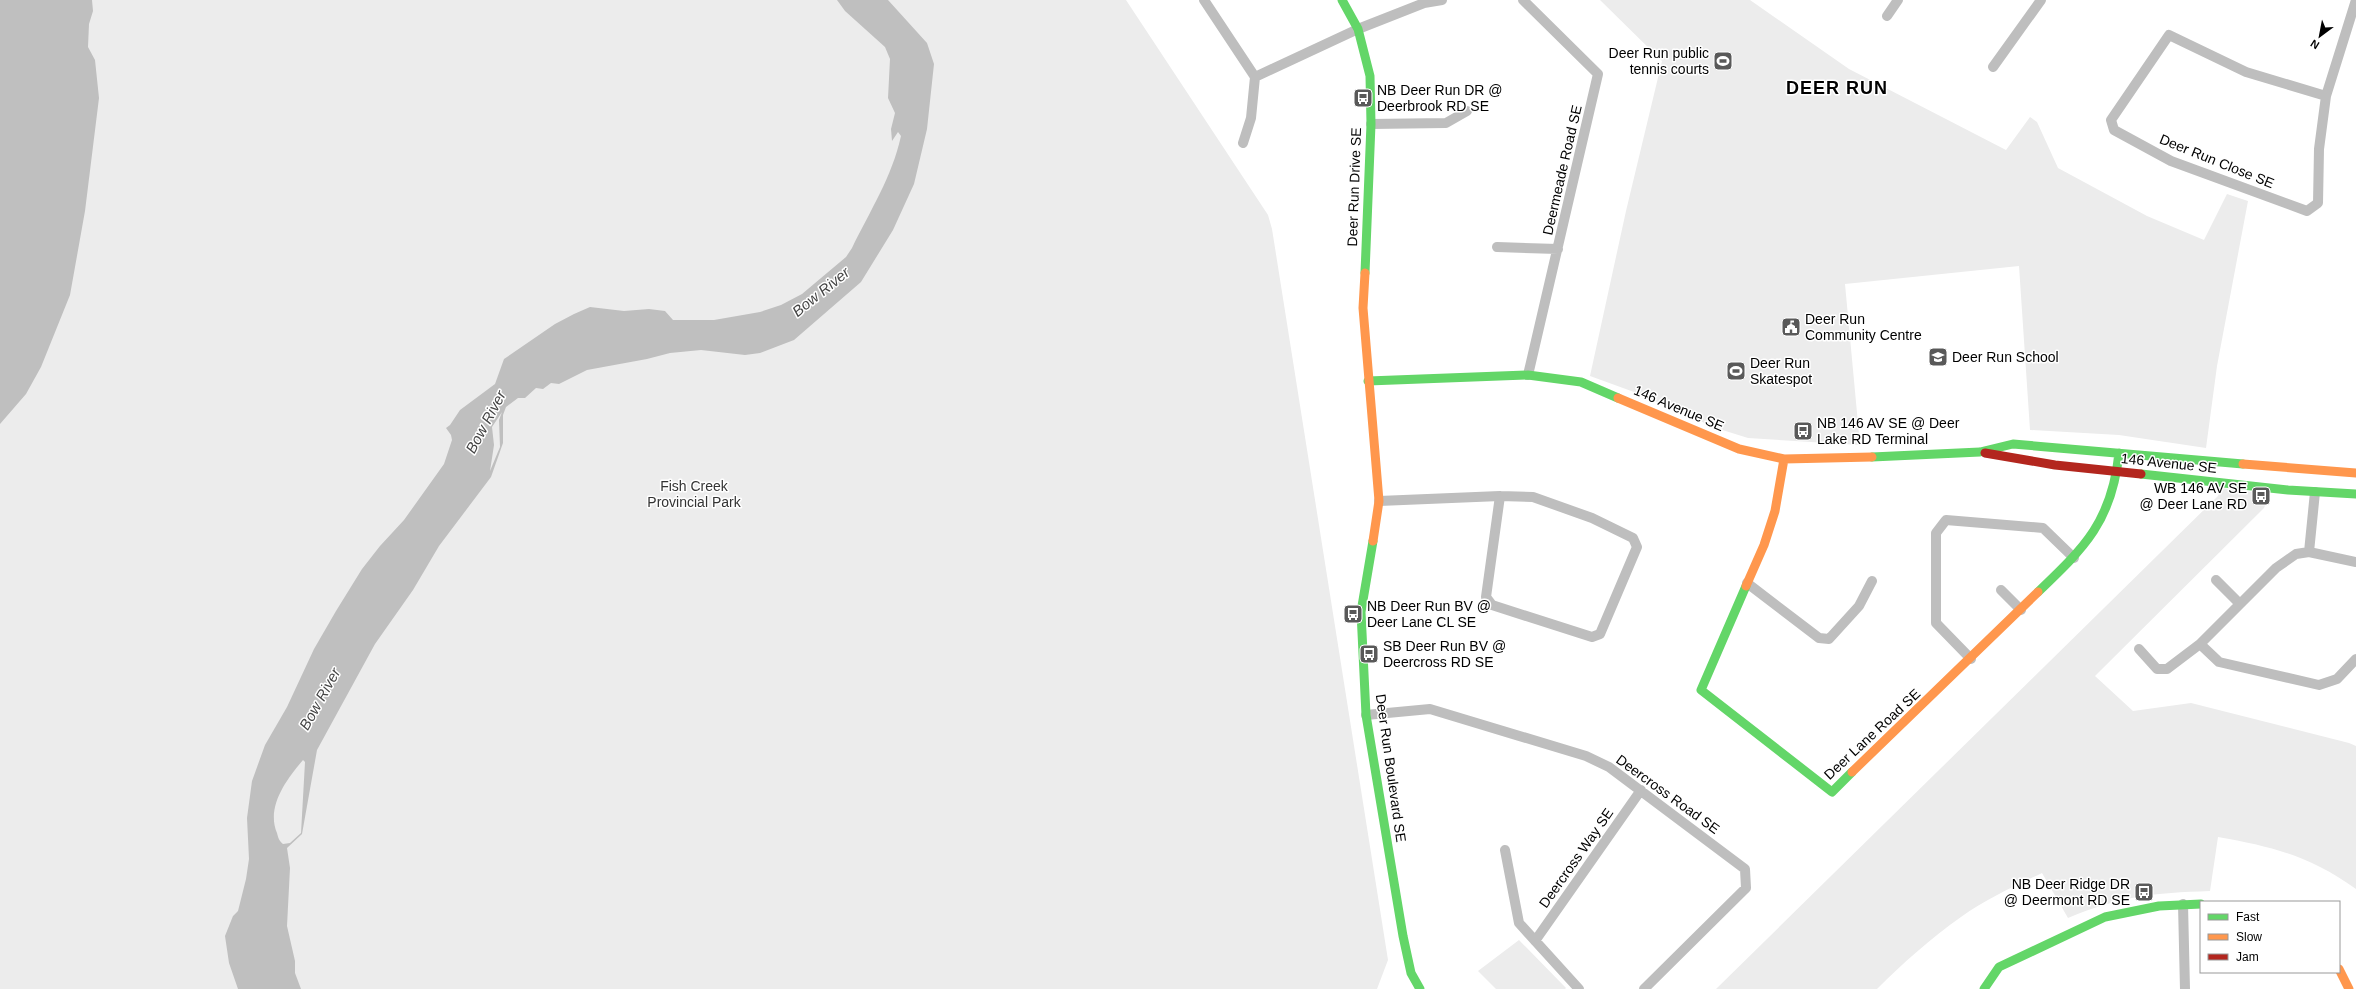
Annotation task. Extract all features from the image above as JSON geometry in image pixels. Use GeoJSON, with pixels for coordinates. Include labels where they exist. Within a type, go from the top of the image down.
{"type":"FeatureCollection","features":[{"type":"Feature","properties":{"kind":"street"},"geometry":{"type":"LineString","coordinates":[[1204,0],[1255,77],[1251,118],[1243,142]]}},
{"type":"Feature","properties":{"kind":"street","name":"Deer Run Drive SE"},"geometry":{"type":"LineString","coordinates":[[1342,0],[1358,29],[1370,76],[1371,124],[1363,308],[1368,381]]}},
{"type":"Feature","properties":{"kind":"street"},"geometry":{"type":"LineString","coordinates":[[1255,77],[1358,29],[1424,3],[1442,0]]}},
{"type":"Feature","properties":{"kind":"street","name":"Deermeade Road SE"},"geometry":{"type":"LineString","coordinates":[[1524,0],[1598,74],[1528,375]]}},
{"type":"Feature","properties":{"kind":"street"},"geometry":{"type":"LineString","coordinates":[[1887,16],[1898,0]]}},
{"type":"Feature","properties":{"kind":"street"},"geometry":{"type":"LineString","coordinates":[[1993,68],[2040,0]]}},
{"type":"Feature","properties":{"kind":"street","name":"Deer Run Close SE"},"geometry":{"type":"LineString","coordinates":[[2326,96],[2246,72],[2169,35],[2111,120],[2114,130],[2171,161],[2307,211],[2318,203],[2319,149],[2326,96],[2356,0]]}},
{"type":"Feature","properties":{"kind":"street"},"geometry":{"type":"LineString","coordinates":[[1371,124],[1446,123],[1467,111]]}},
{"type":"Feature","properties":{"kind":"street"},"geometry":{"type":"LineString","coordinates":[[1497,247],[1558,249]]}},
{"type":"Feature","properties":{"kind":"street","name":"146 Avenue SE"},"geometry":{"type":"LineString","coordinates":[[1368,381],[1528,375],[1581,382],[1739,449],[1784,459],[1849,458],[1980,452],[2013,444],[2316,471],[2356,473]]}},
{"type":"Feature","properties":{"kind":"street","name":"Deer Run Boulevard SE"},"geometry":{"type":"LineString","coordinates":[[1368,381],[1379,501],[1361,612],[1366,716],[1403,936],[1411,973],[1420,989]]}},
{"type":"Feature","properties":{"kind":"street","name":"146 Avenue SE"},"geometry":{"type":"LineString","coordinates":[[1980,452],[2012,458],[2118,472],[2315,492],[2356,494]]}},
{"type":"Feature","properties":{"kind":"street","name":"Deer Lane Road SE"},"geometry":{"type":"LineString","coordinates":[[1784,459],[1775,511],[1747,583],[1701,690],[1832,792],[1971,659],[2092,539],[2101,520],[2118,472],[2119,453]]}},
{"type":"Feature","properties":{"kind":"street"},"geometry":{"type":"LineString","coordinates":[[2309,552],[2315,492]]}},
{"type":"Feature","properties":{"kind":"street"},"geometry":{"type":"LineString","coordinates":[[1379,501],[1500,496],[1533,497],[1592,518],[1633,538],[1637,547],[1600,634],[1592,637],[1492,605],[1486,597],[1500,496]]}},
{"type":"Feature","properties":{"kind":"street"},"geometry":{"type":"LineString","coordinates":[[1971,659],[1936,623],[1936,533],[1946,520],[2043,528],[2074,558]]}},
{"type":"Feature","properties":{"kind":"street"},"geometry":{"type":"LineString","coordinates":[[2139,649],[2157,668],[2167,669],[2200,644],[2276,568],[2296,554],[2309,552],[2356,562]]}},
{"type":"Feature","properties":{"kind":"street"},"geometry":{"type":"LineString","coordinates":[[2216,580],[2240,604]]}},
{"type":"Feature","properties":{"kind":"street"},"geometry":{"type":"LineString","coordinates":[[1747,583],[1819,638],[1829,639],[1859,606],[1872,581]]}},
{"type":"Feature","properties":{"kind":"street"},"geometry":{"type":"LineString","coordinates":[[2001,590],[2021,610]]}},
{"type":"Feature","properties":{"kind":"street"},"geometry":{"type":"LineString","coordinates":[[2200,644],[2219,662],[2319,685],[2337,679],[2356,659]]}},
{"type":"Feature","properties":{"kind":"street","name":"Deercross Road SE"},"geometry":{"type":"LineString","coordinates":[[1366,716],[1430,709],[1586,756],[1609,767],[1745,869],[1746,888],[1644,989]]}},
{"type":"Feature","properties":{"kind":"street","name":"Deercross Way SE"},"geometry":{"type":"LineString","coordinates":[[1535,942],[1641,790]]}},
{"type":"Feature","properties":{"kind":"street"},"geometry":{"type":"LineString","coordinates":[[1505,850],[1519,923],[1580,989]]}},
{"type":"Feature","properties":{"kind":"street"},"geometry":{"type":"LineString","coordinates":[[2183,904],[2185,989]]}},
{"type":"Feature","properties":{"kind":"street"},"geometry":{"type":"LineString","coordinates":[[1984,989],[1999,967],[2082,926],[2104,917],[2133,910],[2183,904],[2200,904]]}},
{"type":"Feature","properties":{"kind":"street"},"geometry":{"type":"LineString","coordinates":[[2340,971],[2349,989]]}},
{"type":"Feature","properties":{"kind":"green space","name":"Fish Creek Provincial Park"},"geometry":{"type":"Polygon","coordinates":[[[42,0],[1126,0],[1268,215],[1272,229],[1388,960],[1377,989],[0,989],[0,391],[42,0]]]}},
{"type":"Feature","properties":{"kind":"green space"},"geometry":{"type":"Polygon","coordinates":[[[1600,0],[1750,0],[1849,69],[2006,150],[2030,117],[2037,122],[2058,168],[2147,216],[2204,240],[2227,194],[2248,201],[2217,366],[2206,448],[2119,435],[2030,430],[2019,266],[1845,284],[1860,445],[1748,438],[1716,428],[1634,392],[1590,376],[1626,211],[1662,61],[1600,0]]]}},
{"type":"Feature","properties":{"kind":"green space"},"geometry":{"type":"Polygon","coordinates":[[[2220,488],[2270,494],[2264,508],[2095,676],[2133,711],[2191,703],[2356,746],[2356,889],[2323,868],[2291,854],[2218,837],[2210,891],[2171,893],[2121,900],[2068,918],[2042,873],[1990,899],[1961,917],[1918,951],[1877,989],[1716,989],[2218,496],[2220,488]]]}},
{"type":"Feature","properties":{"kind":"green space"},"geometry":{"type":"Polygon","coordinates":[[[1519,940],[1566,988],[1565,989],[1496,989],[1478,971],[1519,940]]]}},
{"type":"Feature","properties":{"kind":"water"},"geometry":{"type":"Polygon","coordinates":[[[0,0],[92,0],[93,11],[89,24],[88,47],[95,60],[99,98],[85,211],[70,295],[41,367],[26,394],[0,424],[0,0]]]}},
{"type":"Feature","properties":{"kind":"water","name":"Bow River"},"geometry":{"type":"Polygon","coordinates":[[[837,0],[888,0],[927,43],[934,64],[927,129],[914,184],[893,230],[861,282],[794,340],[760,353],[745,355],[701,350],[670,353],[647,359],[587,370],[559,384],[551,383],[543,389],[536,388],[525,398],[518,398],[506,407],[503,415],[503,443],[491,477],[439,546],[413,590],[375,644],[317,750],[302,834],[287,848],[290,868],[287,926],[295,961],[295,973],[301,989],[238,989],[229,963],[225,936],[233,916],[238,911],[246,879],[249,859],[247,818],[252,781],[265,745],[287,707],[314,649],[362,569],[380,546],[404,520],[444,464],[452,440],[451,435],[446,428],[450,425],[460,410],[495,384],[504,359],[555,324],[590,307],[624,311],[649,309],[665,311],[673,320],[714,320],[760,312],[781,305],[802,294],[846,257],[852,248],[880,194],[892,166],[901,136],[898,132],[892,141],[891,129],[895,113],[888,98],[890,59],[885,47],[845,11],[837,0]],[[502,412],[492,427],[494,445],[490,471],[500,447],[499,420],[502,412]],[[303,760],[284,785],[276,804],[274,823],[279,839],[283,844],[290,843],[301,833],[305,762],[303,760]]]}},
{"type":"Feature","properties":{"kind":"traffic: fast"},"geometry":{"type":"LineString","coordinates":[[1342,0],[1358,29],[1370,76],[1371,124],[1365,273]]}},
{"type":"Feature","properties":{"kind":"traffic: fast"},"geometry":{"type":"LineString","coordinates":[[1368,381],[1528,375],[1581,382],[1618,398]]}},
{"type":"Feature","properties":{"kind":"traffic: fast"},"geometry":{"type":"LineString","coordinates":[[1872,457],[1980,452],[2013,444],[2243,464]]}},
{"type":"Feature","properties":{"kind":"traffic: fast"},"geometry":{"type":"LineString","coordinates":[[2038,592],[2070,561],[2094,531],[2103,515],[2110,497],[2119,453]]}},
{"type":"Feature","properties":{"kind":"traffic: fast"},"geometry":{"type":"LineString","coordinates":[[2141,474],[2288,490],[2356,494]]}},
{"type":"Feature","properties":{"kind":"traffic: fast"},"geometry":{"type":"LineString","coordinates":[[1373,541],[1361,612],[1366,715],[1403,936],[1411,973],[1420,989]]}},
{"type":"Feature","properties":{"kind":"traffic: fast"},"geometry":{"type":"LineString","coordinates":[[1746,586],[1701,690],[1832,792],[1852,772]]}},
{"type":"Feature","properties":{"kind":"traffic: fast"},"geometry":{"type":"LineString","coordinates":[[1984,989],[1999,967],[2105,917],[2159,906],[2200,904]]}},
{"type":"Feature","properties":{"kind":"traffic: slow"},"geometry":{"type":"LineString","coordinates":[[1365,273],[1363,308],[1379,501],[1373,541]]}},
{"type":"Feature","properties":{"kind":"traffic: slow"},"geometry":{"type":"LineString","coordinates":[[1618,398],[1739,449],[1784,459],[1872,457]]}},
{"type":"Feature","properties":{"kind":"traffic: slow"},"geometry":{"type":"LineString","coordinates":[[1746,586],[1764,545],[1775,511],[1784,459]]}},
{"type":"Feature","properties":{"kind":"traffic: slow"},"geometry":{"type":"LineString","coordinates":[[2243,464],[2356,473]]}},
{"type":"Feature","properties":{"kind":"traffic: slow"},"geometry":{"type":"LineString","coordinates":[[1852,772],[2038,592]]}},
{"type":"Feature","properties":{"kind":"traffic: slow"},"geometry":{"type":"LineString","coordinates":[[2340,971],[2349,989]]}},
{"type":"Feature","properties":{"kind":"traffic: jam"},"geometry":{"type":"LineString","coordinates":[[1985,453],[2055,465],[2141,474]]}},
{"type":"Feature","properties":{"kind":"place","name":"Deer Run public tennis courts"},"geometry":{"type":"Point","coordinates":[1723,61]}},
{"type":"Feature","properties":{"kind":"place","name":"NB Deer Run DR @ Deerbrook RD SE"},"geometry":{"type":"Point","coordinates":[1363,98]}},
{"type":"Feature","properties":{"kind":"place","name":"Deer Run Community Centre"},"geometry":{"type":"Point","coordinates":[1791,327]}},
{"type":"Feature","properties":{"kind":"place","name":"Deer Run School"},"geometry":{"type":"Point","coordinates":[1938,357]}},
{"type":"Feature","properties":{"kind":"place","name":"Deer Run Skatespot"},"geometry":{"type":"Point","coordinates":[1736,371]}},
{"type":"Feature","properties":{"kind":"place","name":"NB 146 AV SE @ Deer Lake RD Terminal"},"geometry":{"type":"Point","coordinates":[1803,431]}},
{"type":"Feature","properties":{"kind":"place","name":"WB 146 AV SE @ Deer Lane RD"},"geometry":{"type":"Point","coordinates":[2261,496]}},
{"type":"Feature","properties":{"kind":"place","name":"NB Deer Run BV @ Deer Lane CL SE"},"geometry":{"type":"Point","coordinates":[1353,614]}},
{"type":"Feature","properties":{"kind":"place","name":"SB Deer Run BV @ Deercross RD SE"},"geometry":{"type":"Point","coordinates":[1369,654]}},
{"type":"Feature","properties":{"kind":"place","name":"NB Deer Ridge DR @ Deermont RD SE"},"geometry":{"type":"Point","coordinates":[2144,892]}},
{"type":"Feature","properties":{"kind":"district","name":"DEER RUN"},"geometry":{"type":"Point","coordinates":[1837,88]}}]}
